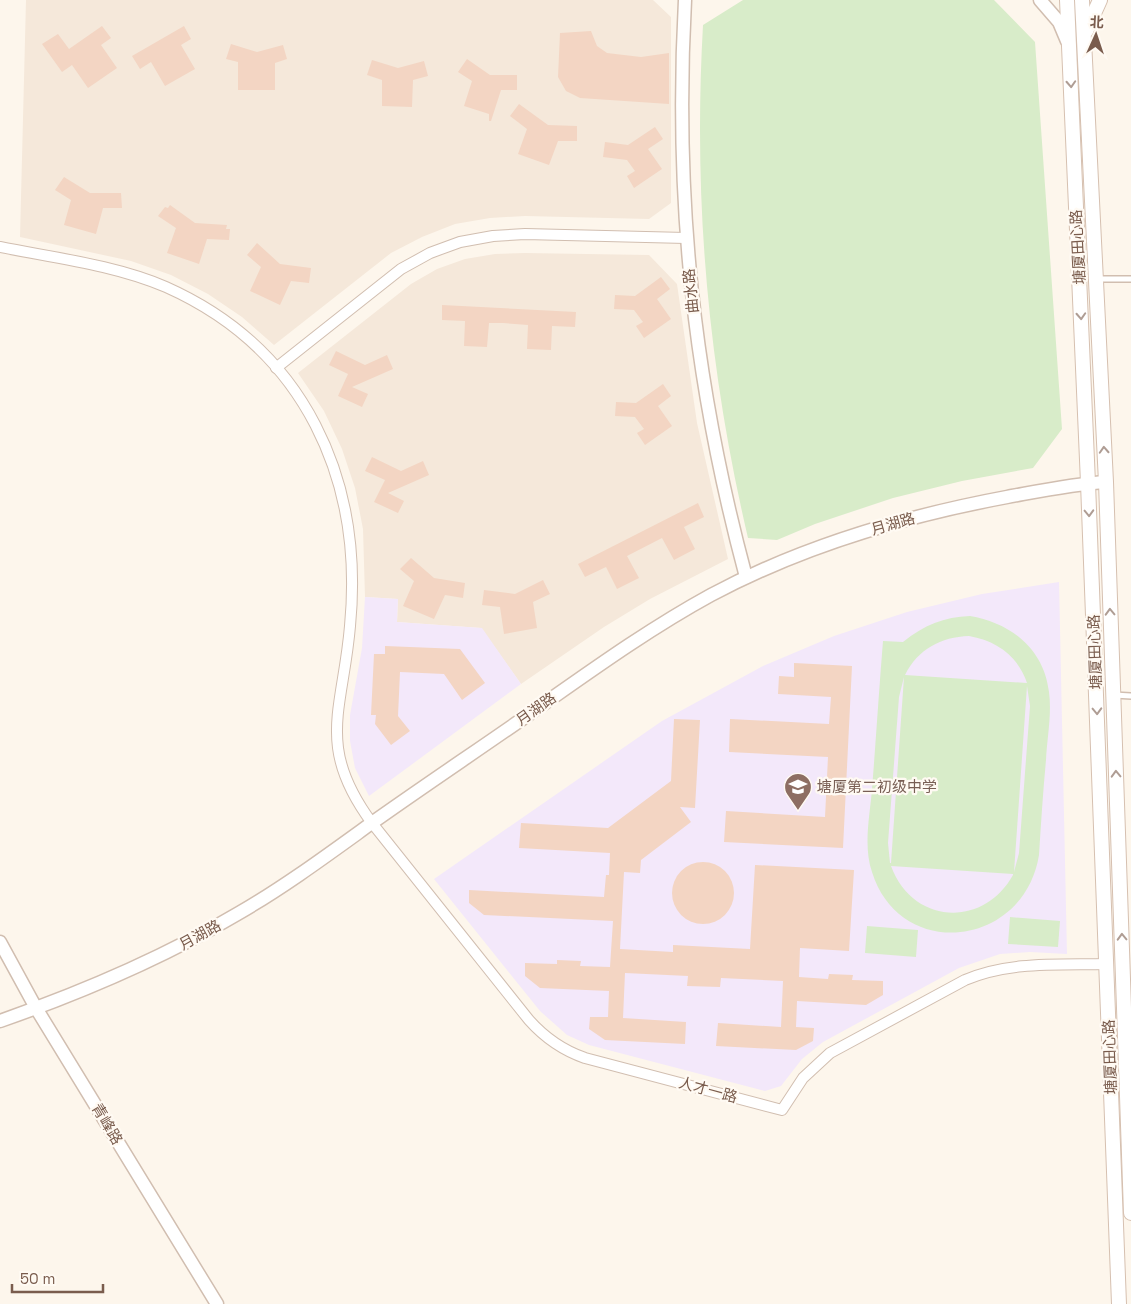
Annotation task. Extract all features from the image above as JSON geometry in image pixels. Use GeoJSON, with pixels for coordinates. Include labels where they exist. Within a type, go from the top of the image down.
{"type":"FeatureCollection","features":[{"type":"Feature","properties":{"kind":"main road","name":"塘厦田心路"},"geometry":{"type":"LineString","coordinates":[[1067,0],[1088,483],[1119,1304]]}},
{"type":"Feature","properties":{"kind":"main road","name":"塘厦田心路"},"geometry":{"type":"LineString","coordinates":[[1082,0],[1127,963],[1131,1213]]}},
{"type":"Feature","properties":{"kind":"main road"},"geometry":{"type":"LineString","coordinates":[[1084,44],[1091,17],[1100,0]]}},
{"type":"Feature","properties":{"kind":"street","name":"曲水路"},"geometry":{"type":"LineString","coordinates":[[685,0],[681,100],[686,238],[694,323],[709,420],[746,577]]}},
{"type":"Feature","properties":{"kind":"street"},"geometry":{"type":"LineString","coordinates":[[1040,0],[1059,22],[1069,45]]}},
{"type":"Feature","properties":{"kind":"street"},"geometry":{"type":"LineString","coordinates":[[276,368],[401,269],[430,253],[460,242],[492,236],[525,234],[686,238]]}},
{"type":"Feature","properties":{"kind":"street"},"geometry":{"type":"LineString","coordinates":[[0,247],[128,274],[165,287],[201,305],[234,328],[276,368],[290,384],[312,418],[329,454],[342,491],[350,530],[352,608],[348,647],[336,713],[336,743],[342,772],[350,790],[372,823]]}},
{"type":"Feature","properties":{"kind":"street","name":"月湖路"},"geometry":{"type":"LineString","coordinates":[[0,1021],[80,992],[150,962],[202,934],[296,878],[612,655],[678,614],[746,577],[786,559],[915,517],[977,502],[1088,483],[1106,482]]}},
{"type":"Feature","properties":{"kind":"street","name":"人才一路"},"geometry":{"type":"LineString","coordinates":[[372,823],[529,1020],[554,1043],[585,1058],[782,1110],[803,1078],[826,1057],[965,980],[988,971],[1016,966],[1106,964]]}},
{"type":"Feature","properties":{"kind":"street","name":"青峰路"},"geometry":{"type":"LineString","coordinates":[[0,942],[36,1008],[217,1304]]}},
{"type":"Feature","properties":{"kind":"lane"},"geometry":{"type":"LineString","coordinates":[[1096,278],[1131,279]]}},
{"type":"Feature","properties":{"kind":"lane"},"geometry":{"type":"LineString","coordinates":[[1113,695],[1131,696]]}},
{"type":"Feature","properties":{"kind":"shaded area"},"geometry":{"type":"Polygon","coordinates":[[[26,0],[653,0],[671,17],[671,203],[649,219],[525,216],[490,218],[455,224],[422,237],[391,253],[274,345],[242,317],[208,294],[171,275],[131,261],[20,237],[26,0]]]}},
{"type":"Feature","properties":{"kind":"shaded area"},"geometry":{"type":"Polygon","coordinates":[[[495,254],[649,255],[677,284],[697,423],[728,559],[650,599],[604,627],[521,684],[481,628],[397,622],[398,599],[365,597],[363,529],[355,488],[342,449],[324,411],[298,373],[411,284],[437,269],[465,259],[495,254]]]}},
{"type":"Feature","properties":{"kind":"shaded area","name":"塘厦第二初级中学"},"geometry":{"type":"Polygon","coordinates":[[[1059,582],[1067,954],[1030,952],[1000,954],[959,968],[823,1042],[802,1059],[781,1086],[765,1091],[589,1045],[567,1035],[540,1011],[434,879],[662,721],[763,666],[834,636],[907,612],[982,594],[1059,582]]]}},
{"type":"Feature","properties":{"kind":"shaded area"},"geometry":{"type":"Polygon","coordinates":[[[365,597],[398,599],[397,622],[482,628],[521,684],[369,796],[355,768],[350,741],[350,715],[362,648],[365,597]]]}},
{"type":"Feature","properties":{"kind":"green space"},"geometry":{"type":"Polygon","coordinates":[[[743,0],[994,0],[1035,42],[1062,429],[1033,468],[962,481],[893,498],[815,524],[777,540],[748,538],[734,474],[714,347],[702,219],[700,155],[703,25],[743,0]]]}},
{"type":"Feature","properties":{"kind":"green space"},"geometry":{"type":"Polygon","coordinates":[[[970,616],[999,625],[1023,640],[1033,651],[1046,677],[1050,709],[1039,855],[1029,886],[1011,910],[987,925],[960,932],[933,931],[908,920],[887,901],[869,862],[868,830],[883,641],[903,642],[935,623],[952,618],[970,616]],[[959,637],[931,646],[917,658],[905,675],[1027,683],[1018,665],[1005,651],[979,638],[959,637]],[[904,677],[899,697],[888,843],[890,863],[904,677]],[[1027,686],[1014,872],[1019,853],[1030,706],[1027,686]],[[891,866],[901,885],[915,899],[931,909],[949,913],[967,911],[984,905],[1000,892],[1013,874],[891,866]]]}},
{"type":"Feature","properties":{"kind":"green space"},"geometry":{"type":"Polygon","coordinates":[[[1010,917],[1060,921],[1058,947],[1008,944],[1010,917]]]}},
{"type":"Feature","properties":{"kind":"green space"},"geometry":{"type":"Polygon","coordinates":[[[867,926],[918,930],[916,957],[865,953],[867,926]]]}},
{"type":"Feature","properties":{"kind":"building"},"geometry":{"type":"Polygon","coordinates":[[[102,26],[111,38],[101,45],[117,68],[88,88],[72,65],[62,72],[42,44],[58,34],[69,49],[102,26]]]}},
{"type":"Feature","properties":{"kind":"building"},"geometry":{"type":"Polygon","coordinates":[[[184,26],[191,39],[181,45],[195,69],[165,86],[151,62],[140,69],[132,56],[184,26]]]}},
{"type":"Feature","properties":{"kind":"building"},"geometry":{"type":"Polygon","coordinates":[[[591,31],[597,46],[607,53],[641,57],[669,53],[669,104],[580,98],[566,91],[558,77],[560,33],[591,31]]]}},
{"type":"Feature","properties":{"kind":"building"},"geometry":{"type":"Polygon","coordinates":[[[231,44],[257,52],[283,45],[287,59],[275,63],[275,90],[238,90],[238,62],[226,59],[231,44]]]}},
{"type":"Feature","properties":{"kind":"building"},"geometry":{"type":"Polygon","coordinates":[[[467,59],[490,75],[517,75],[517,90],[501,90],[491,121],[489,121],[489,114],[464,106],[472,81],[458,72],[467,59]]]}},
{"type":"Feature","properties":{"kind":"building"},"geometry":{"type":"Polygon","coordinates":[[[372,60],[398,68],[424,61],[428,76],[413,80],[412,107],[382,106],[382,80],[367,75],[372,60]]]}},
{"type":"Feature","properties":{"kind":"building"},"geometry":{"type":"Polygon","coordinates":[[[519,104],[548,125],[577,126],[577,141],[558,141],[549,165],[518,154],[527,129],[510,116],[519,104]]]}},
{"type":"Feature","properties":{"kind":"building"},"geometry":{"type":"Polygon","coordinates":[[[655,127],[663,139],[648,149],[662,169],[634,188],[627,176],[635,171],[627,160],[603,157],[605,142],[628,145],[655,127]]]}},
{"type":"Feature","properties":{"kind":"building"},"geometry":{"type":"Polygon","coordinates":[[[64,177],[90,193],[121,193],[122,208],[103,208],[96,234],[64,225],[71,200],[55,190],[64,177]]]}},
{"type":"Feature","properties":{"kind":"building"},"geometry":{"type":"Polygon","coordinates":[[[170,205],[195,223],[227,225],[226,229],[230,229],[229,240],[207,239],[199,264],[167,253],[176,228],[158,216],[165,207],[168,208],[170,205]]]}},
{"type":"Feature","properties":{"kind":"building"},"geometry":{"type":"Polygon","coordinates":[[[257,243],[280,264],[311,268],[309,283],[291,281],[280,305],[250,291],[261,267],[247,255],[257,243]]]}},
{"type":"Feature","properties":{"kind":"building"},"geometry":{"type":"Polygon","coordinates":[[[661,277],[670,289],[657,299],[671,319],[644,338],[636,326],[643,322],[634,310],[614,309],[615,295],[635,296],[661,277]]]}},
{"type":"Feature","properties":{"kind":"building"},"geometry":{"type":"Polygon","coordinates":[[[442,305],[576,312],[575,327],[552,326],[551,350],[527,349],[528,325],[503,323],[489,323],[487,347],[464,346],[465,321],[442,320],[442,305]]]}},
{"type":"Feature","properties":{"kind":"building"},"geometry":{"type":"Polygon","coordinates":[[[336,351],[365,365],[387,355],[393,369],[352,387],[368,394],[362,407],[338,396],[348,374],[329,365],[336,351]]]}},
{"type":"Feature","properties":{"kind":"building"},"geometry":{"type":"Polygon","coordinates":[[[663,384],[671,396],[658,406],[672,426],[645,445],[637,433],[644,429],[635,417],[615,416],[616,402],[636,403],[663,384]]]}},
{"type":"Feature","properties":{"kind":"building"},"geometry":{"type":"Polygon","coordinates":[[[372,457],[401,471],[423,461],[429,475],[388,493],[404,501],[398,513],[374,502],[385,480],[365,471],[372,457]]]}},
{"type":"Feature","properties":{"kind":"building"},"geometry":{"type":"Polygon","coordinates":[[[698,503],[704,517],[684,527],[695,549],[674,560],[662,538],[627,556],[639,578],[617,589],[606,567],[585,577],[578,564],[698,503]]]}},
{"type":"Feature","properties":{"kind":"building"},"geometry":{"type":"Polygon","coordinates":[[[411,558],[434,578],[465,583],[463,598],[445,595],[434,619],[403,606],[414,581],[400,569],[411,558]]]}},
{"type":"Feature","properties":{"kind":"building"},"geometry":{"type":"Polygon","coordinates":[[[543,580],[550,594],[533,602],[537,628],[504,634],[500,607],[482,605],[484,590],[515,594],[543,580]]]}},
{"type":"Feature","properties":{"kind":"building"},"geometry":{"type":"Polygon","coordinates":[[[385,646],[460,649],[485,683],[462,700],[444,674],[400,672],[398,716],[410,731],[391,745],[375,724],[376,715],[371,715],[374,654],[385,654],[385,646]]]}},
{"type":"Feature","properties":{"kind":"building"},"geometry":{"type":"Polygon","coordinates":[[[794,663],[852,666],[843,848],[724,842],[726,811],[825,817],[828,757],[729,752],[730,719],[829,724],[831,697],[778,694],[779,676],[794,677],[794,663]]]}},
{"type":"Feature","properties":{"kind":"building"},"geometry":{"type":"Polygon","coordinates":[[[674,719],[700,720],[695,808],[680,807],[691,822],[641,860],[640,873],[624,872],[620,949],[673,952],[673,945],[750,949],[755,865],[854,870],[849,951],[800,948],[799,977],[828,979],[829,974],[853,975],[852,980],[883,981],[883,995],[866,1005],[797,1001],[796,1027],[814,1028],[813,1041],[796,1050],[716,1046],[718,1023],[781,1027],[783,981],[721,978],[720,987],[687,986],[688,976],[625,973],[623,1018],[686,1022],[685,1044],[605,1040],[589,1029],[590,1017],[608,1017],[609,991],[540,988],[525,976],[525,963],[557,964],[557,960],[581,961],[580,966],[610,967],[613,921],[484,915],[469,903],[469,890],[604,897],[606,875],[609,875],[610,853],[519,848],[521,823],[608,828],[671,781],[674,719]]]}},
{"type":"Feature","properties":{"kind":"building"},"geometry":{"type":"Polygon","coordinates":[[[697,862],[709,862],[725,871],[732,881],[734,893],[732,905],[725,915],[709,924],[697,924],[686,919],[677,910],[672,899],[672,887],[677,876],[686,867],[697,862]]]}},
{"type":"Feature","properties":{"kind":"place","name":"塘厦第二初级中学"},"geometry":{"type":"Point","coordinates":[798,811]}}]}
